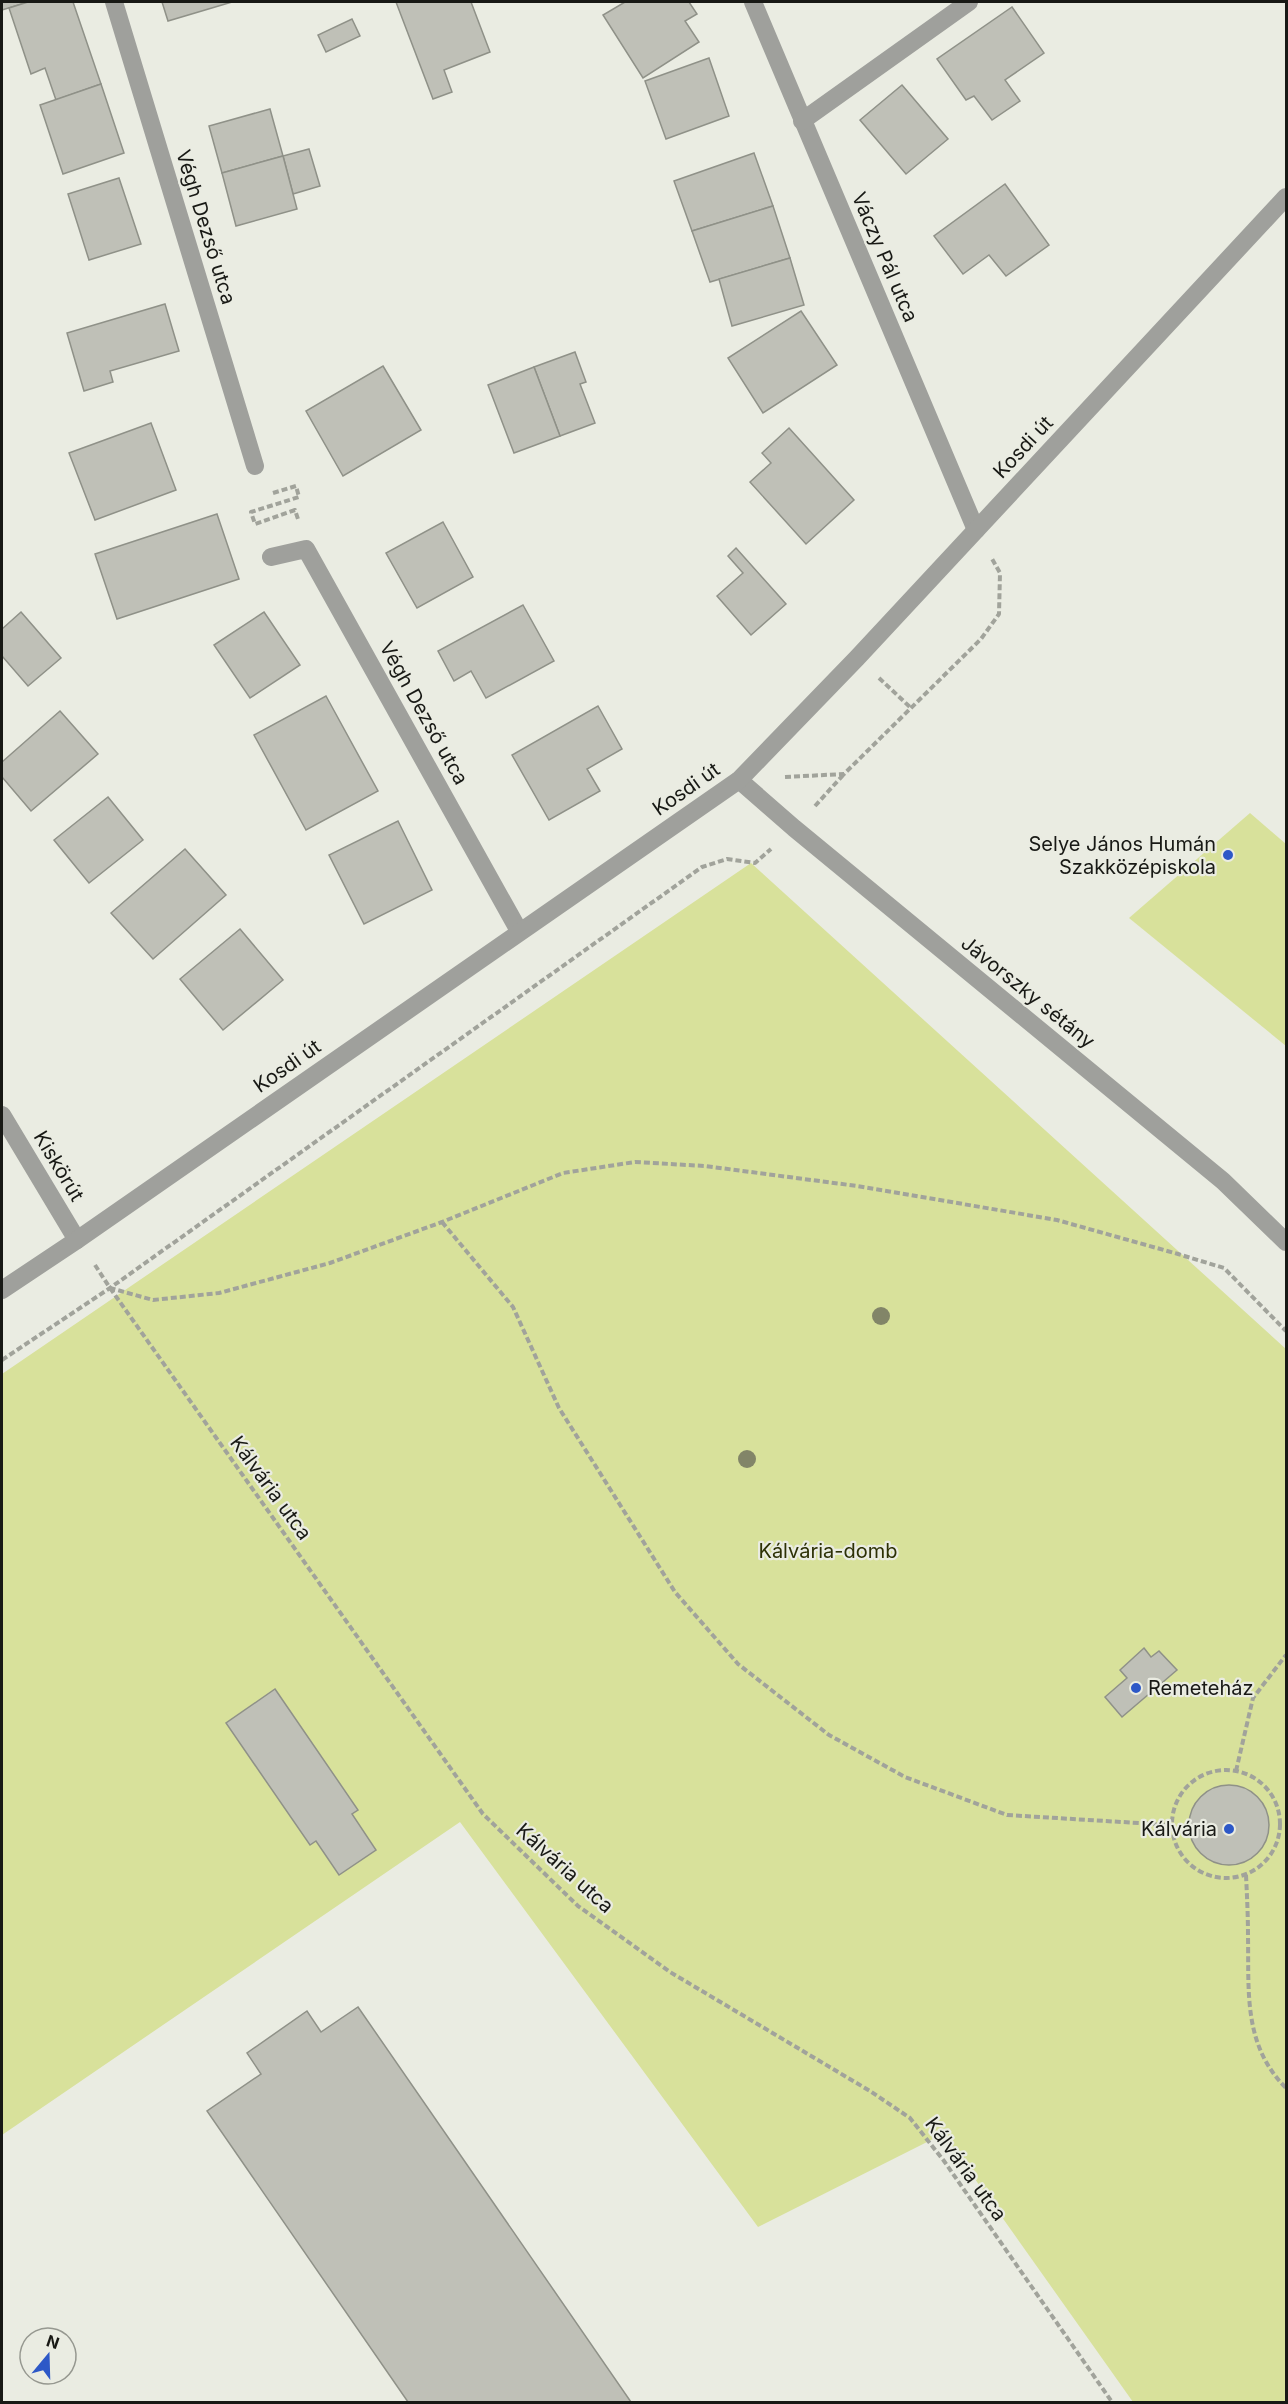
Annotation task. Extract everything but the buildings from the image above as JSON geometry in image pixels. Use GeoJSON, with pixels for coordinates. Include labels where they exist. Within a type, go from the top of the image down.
{"type":"FeatureCollection","features":[{"type":"Feature","properties":{"kind":"street","name":"Végh Dezső utca"},"geometry":{"type":"LineString","coordinates":[[114,2],[255,466]]}},
{"type":"Feature","properties":{"kind":"street","name":"Váczy Pál utca"},"geometry":{"type":"LineString","coordinates":[[753,2],[976,530]]}},
{"type":"Feature","properties":{"kind":"street"},"geometry":{"type":"LineString","coordinates":[[802,121],[969,2]]}},
{"type":"Feature","properties":{"kind":"street","name":"Kosdi út"},"geometry":{"type":"LineString","coordinates":[[2,1290],[739,780],[857,658],[1287,197]]}},
{"type":"Feature","properties":{"kind":"street","name":"Végh Dezső utca"},"geometry":{"type":"LineString","coordinates":[[271,556],[306,549],[519,931]]}},
{"type":"Feature","properties":{"kind":"street","name":"Jávorszky sétány"},"geometry":{"type":"LineString","coordinates":[[739,780],[794,828],[1223,1181],[1287,1242]]}},
{"type":"Feature","properties":{"kind":"street","name":"Kiskörút"},"geometry":{"type":"LineString","coordinates":[[2,1115],[77,1240]]}},
{"type":"Feature","properties":{"kind":"path"},"geometry":{"type":"LineString","coordinates":[[295,510],[255,524],[251,512],[299,497]]}},
{"type":"Feature","properties":{"kind":"path"},"geometry":{"type":"LineString","coordinates":[[2,1360],[110,1288],[702,867],[728,859],[755,863],[794,828],[844,774],[981,639],[999,614],[1000,573],[976,530]]}},
{"type":"Feature","properties":{"kind":"path"},"geometry":{"type":"LineString","coordinates":[[857,658],[912,708]]}},
{"type":"Feature","properties":{"kind":"path"},"geometry":{"type":"LineString","coordinates":[[739,780],[844,774]]}},
{"type":"Feature","properties":{"kind":"path"},"geometry":{"type":"LineString","coordinates":[[110,1288],[153,1300],[219,1293],[330,1263],[442,1222],[563,1173],[634,1162],[705,1166],[857,1186],[1057,1220],[1224,1268],[1287,1331]]}},
{"type":"Feature","properties":{"kind":"path"},"geometry":{"type":"LineString","coordinates":[[442,1222],[513,1307],[559,1408],[675,1592],[738,1664],[829,1735],[905,1777],[1007,1815],[1171,1825]]}},
{"type":"Feature","properties":{"kind":"path","name":"Kálvária utca"},"geometry":{"type":"LineString","coordinates":[[77,1240],[483,1814],[578,1906],[670,1972],[870,2091],[910,2118],[944,2160],[1112,2403]]}},
{"type":"Feature","properties":{"kind":"path"},"geometry":{"type":"LineString","coordinates":[[1236,1771],[1253,1698],[1287,1655]]}},
{"type":"Feature","properties":{"kind":"path"},"geometry":{"type":"LineString","coordinates":[[1216,1771],[1236,1771],[1257,1780],[1273,1797],[1280,1819],[1278,1842],[1265,1862],[1246,1875],[1229,1878],[1211,1877],[1195,1870],[1174,1843],[1171,1825],[1174,1806],[1184,1790],[1198,1777],[1216,1771]]}},
{"type":"Feature","properties":{"kind":"path"},"geometry":{"type":"LineString","coordinates":[[1246,1875],[1247,1986],[1255,2040],[1271,2073],[1287,2088]]}},
{"type":"Feature","properties":{"kind":"green space"},"geometry":{"type":"Polygon","coordinates":[[[1250,813],[1286,844],[1286,1046],[1129,918],[1250,813]]]}},
{"type":"Feature","properties":{"kind":"green space","name":"Kálvária-domb"},"geometry":{"type":"Polygon","coordinates":[[[751,863],[1286,1349],[1286,2402],[1133,2402],[943,2134],[758,2227],[460,1822],[2,2135],[2,1374],[751,863]]]}},
{"type":"Feature","properties":{"kind":"place","name":"Selye János Humán Szakközépiskola"},"geometry":{"type":"Point","coordinates":[1228,855]}},
{"type":"Feature","properties":{"kind":"place","name":"Remeteház"},"geometry":{"type":"Point","coordinates":[1136,1688]}},
{"type":"Feature","properties":{"kind":"place","name":"Kálvária"},"geometry":{"type":"Point","coordinates":[1229,1829]}}]}
